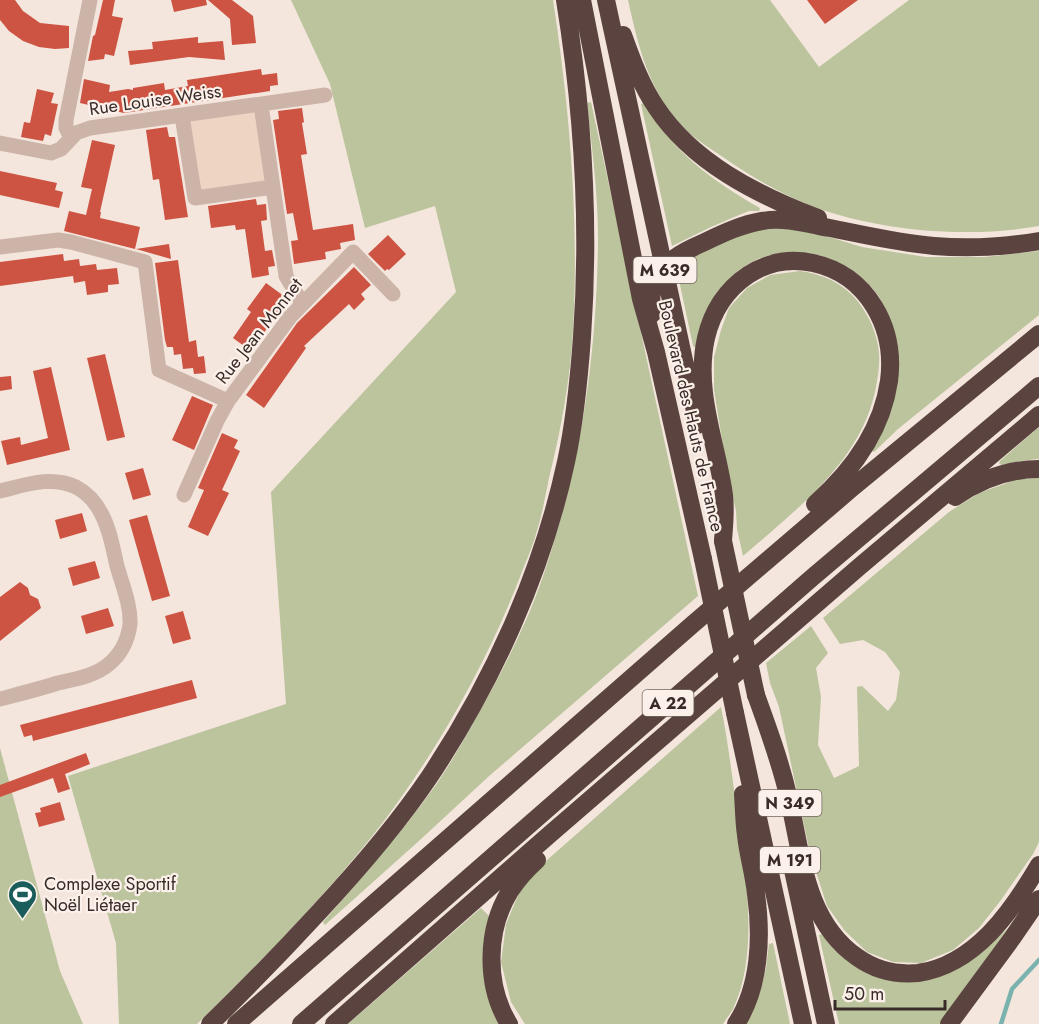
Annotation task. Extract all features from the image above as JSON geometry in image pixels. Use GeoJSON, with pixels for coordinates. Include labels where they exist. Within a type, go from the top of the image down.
{"type":"FeatureCollection","features":[{"type":"Feature","properties":{"kind":"highway"},"geometry":{"type":"LineString","coordinates":[[210,1024],[339,890],[386,835],[429,776],[451,742],[494,664],[539,555],[559,490],[570,441],[579,374],[586,281],[586,216],[582,144],[565,0]]}},
{"type":"Feature","properties":{"kind":"highway","name":"Boulevard des Hauts de France"},"geometry":{"type":"LineString","coordinates":[[582,0],[641,299],[656,352],[703,559]]}},
{"type":"Feature","properties":{"kind":"highway"},"geometry":{"type":"LineString","coordinates":[[608,0],[649,96],[668,124],[689,144],[726,173],[764,195],[862,234]]}},
{"type":"Feature","properties":{"kind":"highway","name":"Boulevard des Hauts de France"},"geometry":{"type":"LineString","coordinates":[[608,0],[723,541]]}},
{"type":"Feature","properties":{"kind":"highway"},"geometry":{"type":"LineString","coordinates":[[656,352],[651,299],[654,284],[664,266],[693,248],[731,230],[760,221],[798,222],[908,243],[960,247],[999,246],[1039,241]]}},
{"type":"Feature","properties":{"kind":"highway"},"geometry":{"type":"LineString","coordinates":[[723,541],[725,503],[709,424],[703,363],[707,336],[714,315],[723,299],[736,284],[750,273],[766,265],[796,260],[837,271],[853,282],[868,297],[883,325],[890,369],[884,404],[869,439],[854,462],[831,490],[790,528],[766,562]]}},
{"type":"Feature","properties":{"kind":"highway","name":"A 22"},"geometry":{"type":"LineString","coordinates":[[236,1024],[766,562],[923,428],[1039,334]]}},
{"type":"Feature","properties":{"kind":"highway","name":"A 22"},"geometry":{"type":"LineString","coordinates":[[301,1024],[814,576],[1039,386]]}},
{"type":"Feature","properties":{"kind":"highway"},"geometry":{"type":"LineString","coordinates":[[334,1024],[859,567],[1039,415]]}},
{"type":"Feature","properties":{"kind":"highway"},"geometry":{"type":"LineString","coordinates":[[859,567],[967,489],[1009,472],[1039,469]]}},
{"type":"Feature","properties":{"kind":"highway","name":"M 191"},"geometry":{"type":"LineString","coordinates":[[723,541],[826,1024]]}},
{"type":"Feature","properties":{"kind":"highway","name":"M 191"},"geometry":{"type":"LineString","coordinates":[[703,559],[803,1024]]}},
{"type":"Feature","properties":{"kind":"highway","name":"N 349"},"geometry":{"type":"LineString","coordinates":[[756,695],[782,773],[814,903],[834,937],[865,963],[883,970],[913,973],[931,970],[958,959],[979,944],[1002,918],[1039,865]]}},
{"type":"Feature","properties":{"kind":"highway","name":"N 349"},"geometry":{"type":"LineString","coordinates":[[735,713],[746,836],[759,928],[752,987],[736,1024]]}},
{"type":"Feature","properties":{"kind":"highway"},"geometry":{"type":"LineString","coordinates":[[509,1024],[497,997],[491,963],[496,927],[509,894],[530,866],[675,727]]}},
{"type":"Feature","properties":{"kind":"highway"},"geometry":{"type":"LineString","coordinates":[[949,1024],[1014,937],[1039,899]]}},
{"type":"Feature","properties":{"kind":"street"},"geometry":{"type":"LineString","coordinates":[[70,138],[66,120],[90,0]]}},
{"type":"Feature","properties":{"kind":"street","name":"Rue Louise Weiss"},"geometry":{"type":"LineString","coordinates":[[0,143],[51,153],[61,149],[76,133],[90,128],[325,95]]}},
{"type":"Feature","properties":{"kind":"street"},"geometry":{"type":"LineString","coordinates":[[261,105],[286,276],[302,303]]}},
{"type":"Feature","properties":{"kind":"street"},"geometry":{"type":"LineString","coordinates":[[182,116],[195,198],[273,187]]}},
{"type":"Feature","properties":{"kind":"street"},"geometry":{"type":"LineString","coordinates":[[0,247],[58,240],[145,262],[159,370],[228,401]]}},
{"type":"Feature","properties":{"kind":"street","name":"Rue Jean Monnet"},"geometry":{"type":"LineString","coordinates":[[184,495],[228,401],[290,317],[353,252],[393,294]]}},
{"type":"Feature","properties":{"kind":"street"},"geometry":{"type":"LineString","coordinates":[[0,491],[50,480],[77,488],[91,499],[106,524],[128,607],[130,624],[123,648],[102,669],[87,676],[0,699]]}},
{"type":"Feature","properties":{"kind":"green space"},"geometry":{"type":"Polygon","coordinates":[[[291,0],[553,0],[564,83],[574,206],[573,331],[564,405],[538,527],[507,609],[461,702],[426,761],[387,817],[320,898],[197,1024],[119,1024],[116,943],[68,776],[286,704],[271,492],[456,292],[435,206],[365,228],[330,84],[291,0]]]}},
{"type":"Feature","properties":{"kind":"green space"},"geometry":{"type":"Polygon","coordinates":[[[628,0],[770,0],[819,67],[909,0],[1039,0],[1039,226],[986,232],[902,228],[823,210],[771,187],[703,144],[674,117],[656,90],[644,62],[628,0]]]}},
{"type":"Feature","properties":{"kind":"green space"},"geometry":{"type":"Polygon","coordinates":[[[591,102],[698,596],[488,777],[325,925],[323,922],[397,836],[448,766],[511,653],[531,609],[548,562],[582,427],[592,352],[598,221],[587,103],[591,102]]]}},
{"type":"Feature","properties":{"kind":"green space"},"geometry":{"type":"Polygon","coordinates":[[[644,103],[681,151],[710,176],[760,208],[759,211],[749,211],[739,215],[672,246],[641,104],[644,103]]]}},
{"type":"Feature","properties":{"kind":"green space"},"geometry":{"type":"Polygon","coordinates":[[[785,228],[813,232],[862,247],[926,257],[984,257],[1039,251],[1039,315],[898,429],[874,452],[870,450],[896,340],[881,300],[868,283],[850,269],[830,259],[809,253],[786,252],[765,256],[745,266],[731,279],[696,348],[693,346],[676,266],[732,238],[760,230],[785,228]]]}},
{"type":"Feature","properties":{"kind":"green space"},"geometry":{"type":"Polygon","coordinates":[[[800,271],[823,277],[843,287],[865,312],[878,345],[877,381],[870,409],[859,434],[844,458],[807,500],[743,556],[714,390],[714,357],[729,308],[747,288],[770,275],[800,271]]]}},
{"type":"Feature","properties":{"kind":"green space"},"geometry":{"type":"Polygon","coordinates":[[[1039,427],[1039,459],[1001,465],[999,463],[1000,461],[1039,427]]]}},
{"type":"Feature","properties":{"kind":"green space"},"geometry":{"type":"Polygon","coordinates":[[[1039,478],[1039,842],[1001,900],[979,928],[953,950],[921,963],[893,962],[867,952],[845,931],[827,906],[810,853],[779,707],[770,683],[766,663],[811,626],[828,653],[816,668],[821,697],[818,745],[834,778],[859,766],[857,687],[862,686],[888,711],[896,700],[900,672],[885,652],[863,640],[840,644],[823,618],[949,512],[979,493],[1018,479],[1039,478]]]}},
{"type":"Feature","properties":{"kind":"green space"},"geometry":{"type":"Polygon","coordinates":[[[721,707],[744,859],[748,911],[746,962],[741,987],[733,1009],[723,1024],[525,1024],[511,1002],[501,962],[506,924],[519,893],[538,868],[721,707]]]}},
{"type":"Feature","properties":{"kind":"green space","name":"Complexe Sportif Noël Liétaer"},"geometry":{"type":"Polygon","coordinates":[[[0,748],[60,971],[83,1024],[0,1024],[0,748]]]}},
{"type":"Feature","properties":{"kind":"green space"},"geometry":{"type":"Polygon","coordinates":[[[1033,893],[941,1024],[839,1024],[819,935],[822,934],[846,959],[861,970],[876,976],[964,965],[1008,928],[1033,893]]]}},
{"type":"Feature","properties":{"kind":"green space"},"geometry":{"type":"Polygon","coordinates":[[[481,908],[491,918],[503,1024],[348,1024],[481,908]]]}},
{"type":"Feature","properties":{"kind":"green space"},"geometry":{"type":"Polygon","coordinates":[[[773,943],[790,1024],[746,1024],[760,992],[769,944],[773,943]]]}},
{"type":"Feature","properties":{"kind":"shaded area"},"geometry":{"type":"Polygon","coordinates":[[[261,105],[273,187],[195,198],[182,116],[261,105]]]}},
{"type":"Feature","properties":{"kind":"building"},"geometry":{"type":"Polygon","coordinates":[[[0,0],[15,0],[23,11],[40,23],[69,26],[69,48],[39,47],[23,41],[9,31],[0,20],[0,0]]]}},
{"type":"Feature","properties":{"kind":"building"},"geometry":{"type":"Polygon","coordinates":[[[103,0],[115,0],[112,16],[123,18],[114,56],[105,54],[104,59],[88,61],[93,36],[103,0]]]}},
{"type":"Feature","properties":{"kind":"building"},"geometry":{"type":"Polygon","coordinates":[[[171,0],[206,0],[207,5],[174,12],[171,0]]]}},
{"type":"Feature","properties":{"kind":"building"},"geometry":{"type":"Polygon","coordinates":[[[208,0],[232,0],[253,16],[256,43],[232,45],[230,19],[208,0]]]}},
{"type":"Feature","properties":{"kind":"building"},"geometry":{"type":"Polygon","coordinates":[[[807,0],[858,0],[825,24],[807,0]]]}},
{"type":"Feature","properties":{"kind":"building"},"geometry":{"type":"Polygon","coordinates":[[[198,37],[198,43],[223,41],[225,60],[189,57],[130,65],[128,51],[153,49],[152,42],[198,37]]]}},
{"type":"Feature","properties":{"kind":"building"},"geometry":{"type":"Polygon","coordinates":[[[261,69],[262,75],[277,73],[278,85],[270,86],[270,91],[124,113],[80,103],[84,79],[110,85],[109,92],[133,90],[133,88],[164,83],[165,90],[188,86],[187,80],[261,69]]]}},
{"type":"Feature","properties":{"kind":"building"},"geometry":{"type":"Polygon","coordinates":[[[37,89],[54,93],[51,103],[58,104],[51,136],[45,134],[43,141],[21,137],[24,122],[30,123],[37,89]]]}},
{"type":"Feature","properties":{"kind":"building"},"geometry":{"type":"Polygon","coordinates":[[[302,108],[307,154],[301,155],[313,230],[353,224],[355,240],[340,243],[341,249],[325,252],[326,259],[294,264],[291,241],[298,240],[293,213],[287,214],[273,120],[279,119],[278,111],[302,108]]]}},
{"type":"Feature","properties":{"kind":"building"},"geometry":{"type":"Polygon","coordinates":[[[167,127],[169,137],[175,137],[188,217],[165,220],[159,179],[153,180],[146,130],[167,127]]]}},
{"type":"Feature","properties":{"kind":"building"},"geometry":{"type":"Polygon","coordinates":[[[92,140],[115,145],[100,218],[140,227],[135,249],[64,231],[69,211],[86,215],[92,189],[81,187],[92,140]]]}},
{"type":"Feature","properties":{"kind":"building"},"geometry":{"type":"Polygon","coordinates":[[[0,171],[57,183],[55,190],[63,192],[59,208],[0,195],[0,171]]]}},
{"type":"Feature","properties":{"kind":"building"},"geometry":{"type":"Polygon","coordinates":[[[256,199],[257,205],[266,204],[267,220],[261,221],[265,251],[272,250],[275,266],[268,267],[269,275],[252,278],[245,229],[236,230],[235,225],[211,228],[208,206],[256,199]]]}},
{"type":"Feature","properties":{"kind":"building"},"geometry":{"type":"Polygon","coordinates":[[[388,235],[406,254],[385,271],[368,254],[388,235]]]}},
{"type":"Feature","properties":{"kind":"building"},"geometry":{"type":"Polygon","coordinates":[[[169,244],[171,259],[136,249],[169,244]]]}},
{"type":"Feature","properties":{"kind":"building"},"geometry":{"type":"Polygon","coordinates":[[[63,254],[64,261],[79,259],[80,266],[96,264],[97,270],[117,268],[119,284],[108,285],[108,292],[87,295],[85,281],[74,283],[73,276],[0,286],[0,262],[63,254]]]}},
{"type":"Feature","properties":{"kind":"building"},"geometry":{"type":"Polygon","coordinates":[[[178,260],[189,342],[196,340],[198,357],[204,356],[206,373],[194,374],[193,368],[183,369],[181,354],[174,355],[173,347],[167,347],[165,340],[155,263],[178,260]]]}},
{"type":"Feature","properties":{"kind":"building"},"geometry":{"type":"Polygon","coordinates":[[[354,267],[371,285],[361,294],[365,299],[354,310],[349,304],[304,346],[306,348],[264,408],[246,395],[297,323],[354,267]]]}},
{"type":"Feature","properties":{"kind":"building"},"geometry":{"type":"Polygon","coordinates":[[[266,283],[288,299],[251,351],[233,338],[251,312],[247,309],[266,283]]]}},
{"type":"Feature","properties":{"kind":"building"},"geometry":{"type":"Polygon","coordinates":[[[105,354],[125,437],[107,441],[87,358],[105,354]]]}},
{"type":"Feature","properties":{"kind":"building"},"geometry":{"type":"Polygon","coordinates":[[[51,367],[70,450],[7,465],[1,441],[20,437],[21,445],[48,438],[33,371],[51,367]]]}},
{"type":"Feature","properties":{"kind":"building"},"geometry":{"type":"Polygon","coordinates":[[[11,376],[12,389],[0,391],[0,377],[11,376]]]}},
{"type":"Feature","properties":{"kind":"building"},"geometry":{"type":"Polygon","coordinates":[[[192,396],[213,405],[194,450],[172,440],[192,396]]]}},
{"type":"Feature","properties":{"kind":"building"},"geometry":{"type":"Polygon","coordinates":[[[222,433],[238,440],[234,448],[240,451],[222,490],[229,493],[208,536],[188,527],[204,490],[198,488],[222,433]]]}},
{"type":"Feature","properties":{"kind":"building"},"geometry":{"type":"Polygon","coordinates":[[[143,468],[151,495],[133,500],[125,473],[143,468]]]}},
{"type":"Feature","properties":{"kind":"building"},"geometry":{"type":"Polygon","coordinates":[[[82,513],[87,531],[60,539],[55,520],[82,513]]]}},
{"type":"Feature","properties":{"kind":"building"},"geometry":{"type":"Polygon","coordinates":[[[147,515],[170,596],[152,601],[129,520],[147,515]]]}},
{"type":"Feature","properties":{"kind":"building"},"geometry":{"type":"Polygon","coordinates":[[[95,561],[100,578],[73,586],[68,568],[95,561]]]}},
{"type":"Feature","properties":{"kind":"building"},"geometry":{"type":"Polygon","coordinates":[[[20,582],[28,588],[30,595],[38,599],[41,608],[0,641],[0,597],[20,582]]]}},
{"type":"Feature","properties":{"kind":"building"},"geometry":{"type":"Polygon","coordinates":[[[108,608],[114,626],[86,634],[81,616],[108,608]]]}},
{"type":"Feature","properties":{"kind":"building"},"geometry":{"type":"Polygon","coordinates":[[[183,611],[191,639],[173,644],[165,616],[183,611]]]}},
{"type":"Feature","properties":{"kind":"building"},"geometry":{"type":"Polygon","coordinates":[[[192,680],[197,698],[33,741],[32,735],[24,737],[20,725],[192,680]]]}},
{"type":"Feature","properties":{"kind":"building"},"geometry":{"type":"Polygon","coordinates":[[[86,753],[90,764],[65,774],[70,789],[58,793],[53,778],[0,797],[0,785],[86,753]]]}},
{"type":"Feature","properties":{"kind":"building"},"geometry":{"type":"Polygon","coordinates":[[[60,802],[65,820],[39,827],[35,813],[41,812],[40,808],[60,802]]]}},
{"type":"Feature","properties":{"kind":"waterway"},"geometry":{"type":"LineString","coordinates":[[1001,1024],[1012,989],[1039,960]]}},
{"type":"Feature","properties":{"kind":"place","name":"Complexe Sportif Noël Liétaer"},"geometry":{"type":"Point","coordinates":[23,920]}}]}
